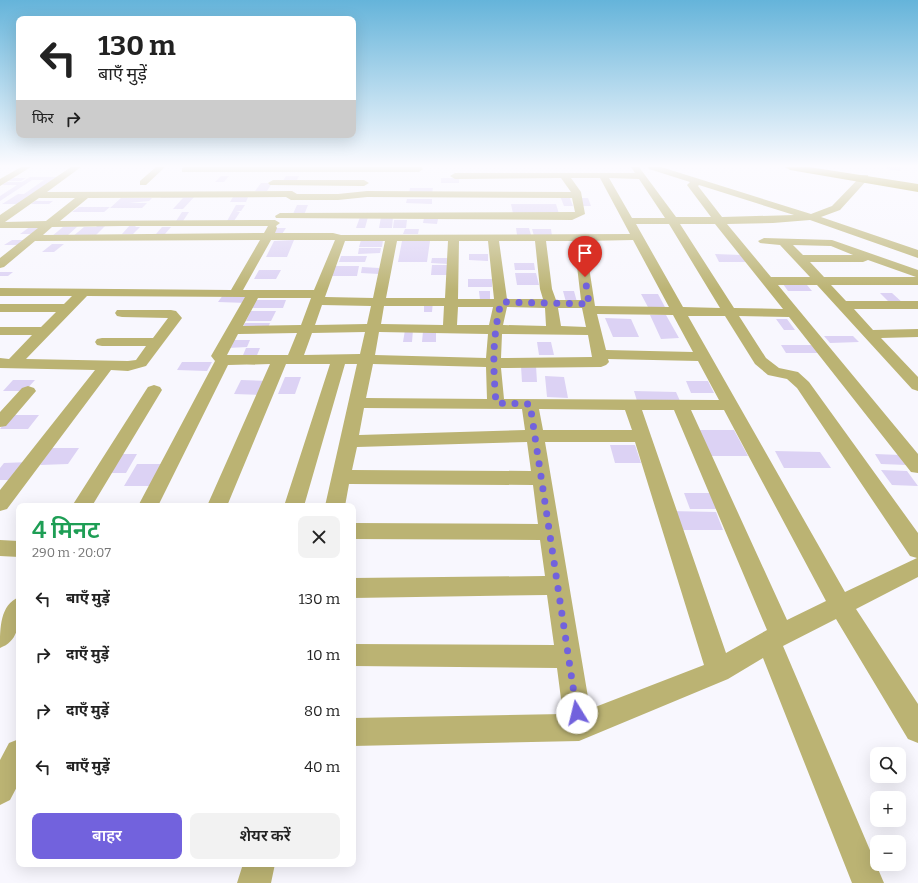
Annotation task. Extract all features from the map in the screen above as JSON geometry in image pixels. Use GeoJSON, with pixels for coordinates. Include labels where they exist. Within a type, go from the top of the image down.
{"type":"FeatureCollection","features":[{"type":"Feature","properties":{"kind":"street"},"geometry":{"type":"LineString","coordinates":[[1,224],[19,208]]}},
{"type":"Feature","properties":{"kind":"street"},"geometry":{"type":"LineString","coordinates":[[0,264],[70,208]]}},
{"type":"Feature","properties":{"kind":"street"},"geometry":{"type":"LineString","coordinates":[[235,293],[284,208]]}},
{"type":"Feature","properties":{"kind":"street"},"geometry":{"type":"LineString","coordinates":[[1,224],[50,225],[277,219],[467,208]]}},
{"type":"Feature","properties":{"kind":"street"},"geometry":{"type":"LineString","coordinates":[[522,208],[577,216],[580,214],[579,208]]}},
{"type":"Feature","properties":{"kind":"street"},"geometry":{"type":"LineString","coordinates":[[622,208],[841,606],[918,729]]}},
{"type":"Feature","properties":{"kind":"street"},"geometry":{"type":"LineString","coordinates":[[664,208],[765,366],[774,372],[792,375],[803,385],[918,550]]}},
{"type":"Feature","properties":{"kind":"street"},"geometry":{"type":"LineString","coordinates":[[709,208],[792,313],[918,467]]}},
{"type":"Feature","properties":{"kind":"street"},"geometry":{"type":"LineString","coordinates":[[783,208],[918,254]]}},
{"type":"Feature","properties":{"kind":"street"},"geometry":{"type":"LineString","coordinates":[[629,221],[773,220],[811,217],[835,208]]}},
{"type":"Feature","properties":{"kind":"street"},"geometry":{"type":"LineString","coordinates":[[820,241],[831,240],[854,232]]}},
{"type":"Feature","properties":{"kind":"street"},"geometry":{"type":"LineString","coordinates":[[32,238],[267,236],[333,236],[341,238],[638,237]]}},
{"type":"Feature","properties":{"kind":"street"},"geometry":{"type":"LineString","coordinates":[[450,328],[454,237]]}},
{"type":"Feature","properties":{"kind":"street"},"geometry":{"type":"LineString","coordinates":[[493,237],[501,302],[495,330],[493,363],[496,403]]}},
{"type":"Feature","properties":{"kind":"street"},"geometry":{"type":"LineString","coordinates":[[540,237],[546,289],[550,302],[554,330]]}},
{"type":"Feature","properties":{"kind":"street"},"geometry":{"type":"LineString","coordinates":[[254,293],[232,330],[219,356],[223,360],[366,359],[493,363],[601,362],[589,307],[579,237]]}},
{"type":"Feature","properties":{"kind":"street"},"geometry":{"type":"LineString","coordinates":[[218,503],[287,360],[306,328],[341,238]]}},
{"type":"Feature","properties":{"kind":"street"},"geometry":{"type":"LineString","coordinates":[[336,503],[392,238]]}},
{"type":"Feature","properties":{"kind":"street"},"geometry":{"type":"LineString","coordinates":[[764,241],[832,242],[918,274]]}},
{"type":"Feature","properties":{"kind":"street"},"geometry":{"type":"LineString","coordinates":[[783,241],[918,386]]}},
{"type":"Feature","properties":{"kind":"street"},"geometry":{"type":"LineString","coordinates":[[800,259],[872,258]]}},
{"type":"Feature","properties":{"kind":"street"},"geometry":{"type":"LineString","coordinates":[[768,281],[918,280]]}},
{"type":"Feature","properties":{"kind":"street"},"geometry":{"type":"LineString","coordinates":[[0,292],[254,293],[378,301],[550,302],[589,307],[679,311],[792,313]]}},
{"type":"Feature","properties":{"kind":"street"},"geometry":{"type":"LineString","coordinates":[[6,363],[45,331],[84,292]]}},
{"type":"Feature","properties":{"kind":"street"},"geometry":{"type":"LineString","coordinates":[[843,305],[918,305]]}},
{"type":"Feature","properties":{"kind":"street"},"geometry":{"type":"LineString","coordinates":[[0,308],[67,308]]}},
{"type":"Feature","properties":{"kind":"street"},"geometry":{"type":"LineString","coordinates":[[6,363],[128,366],[141,363],[175,318],[171,314],[122,313]]}},
{"type":"Feature","properties":{"kind":"street"},"geometry":{"type":"LineString","coordinates":[[232,330],[306,328],[450,328],[594,332]]}},
{"type":"Feature","properties":{"kind":"street"},"geometry":{"type":"LineString","coordinates":[[0,331],[45,331]]}},
{"type":"Feature","properties":{"kind":"street"},"geometry":{"type":"LineString","coordinates":[[870,334],[918,333]]}},
{"type":"Feature","properties":{"kind":"street"},"geometry":{"type":"LineString","coordinates":[[102,342],[158,342]]}},
{"type":"Feature","properties":{"kind":"street"},"geometry":{"type":"LineString","coordinates":[[600,354],[704,357]]}},
{"type":"Feature","properties":{"kind":"street"},"geometry":{"type":"LineString","coordinates":[[295,503],[339,359]]}},
{"type":"Feature","properties":{"kind":"street"},"geometry":{"type":"LineString","coordinates":[[150,503],[223,360]]}},
{"type":"Feature","properties":{"kind":"street"},"geometry":{"type":"LineString","coordinates":[[0,504],[107,365]]}},
{"type":"Feature","properties":{"kind":"street"},"geometry":{"type":"LineString","coordinates":[[899,365],[918,365]]}},
{"type":"Feature","properties":{"kind":"street"},"geometry":{"type":"LineString","coordinates":[[84,503],[154,390]]}},
{"type":"Feature","properties":{"kind":"street"},"geometry":{"type":"LineString","coordinates":[[0,422],[28,391]]}},
{"type":"Feature","properties":{"kind":"street"},"geometry":{"type":"LineString","coordinates":[[356,403],[731,405]]}},
{"type":"Feature","properties":{"kind":"street"},"geometry":{"type":"LineString","coordinates":[[530,404],[579,727]]}},
{"type":"Feature","properties":{"kind":"street"},"geometry":{"type":"LineString","coordinates":[[632,404],[719,672]]}},
{"type":"Feature","properties":{"kind":"street"},"geometry":{"type":"LineString","coordinates":[[680,405],[775,638],[868,883]]}},
{"type":"Feature","properties":{"kind":"street"},"geometry":{"type":"LineString","coordinates":[[348,441],[535,436],[642,436]]}},
{"type":"Feature","properties":{"kind":"street"},"geometry":{"type":"LineString","coordinates":[[341,477],[542,478]]}},
{"type":"Feature","properties":{"kind":"street"},"geometry":{"type":"LineString","coordinates":[[356,531],[549,532]]}},
{"type":"Feature","properties":{"kind":"street"},"geometry":{"type":"LineString","coordinates":[[0,548],[16,548]]}},
{"type":"Feature","properties":{"kind":"street"},"geometry":{"type":"LineString","coordinates":[[356,732],[579,727],[719,672],[775,638],[918,567]]}},
{"type":"Feature","properties":{"kind":"street"},"geometry":{"type":"LineString","coordinates":[[356,588],[558,585]]}},
{"type":"Feature","properties":{"kind":"street"},"geometry":{"type":"LineString","coordinates":[[0,637],[16,612]]}},
{"type":"Feature","properties":{"kind":"street"},"geometry":{"type":"LineString","coordinates":[[356,655],[569,657]]}},
{"type":"Feature","properties":{"kind":"street"},"geometry":{"type":"LineString","coordinates":[[0,790],[16,760]]}},
{"type":"Feature","properties":{"kind":"street"},"geometry":{"type":"LineString","coordinates":[[253,883],[255,882],[258,867]]}},
{"type":"Feature","properties":{"kind":"building"},"geometry":{"type":"Polygon","coordinates":[[[77,208],[109,208],[104,212],[72,212],[77,208]]]}},
{"type":"Feature","properties":{"kind":"building"},"geometry":{"type":"Polygon","coordinates":[[[234,208],[243,208],[241,211],[236,211],[240,212],[234,221],[227,221],[234,208]]]}},
{"type":"Feature","properties":{"kind":"building"},"geometry":{"type":"Polygon","coordinates":[[[296,208],[307,208],[304,215],[292,216],[296,208]]]}},
{"type":"Feature","properties":{"kind":"building"},"geometry":{"type":"Polygon","coordinates":[[[512,208],[557,208],[559,214],[513,214],[512,208]]]}},
{"type":"Feature","properties":{"kind":"building"},"geometry":{"type":"Polygon","coordinates":[[[182,212],[189,212],[183,221],[176,221],[182,212]]]}},
{"type":"Feature","properties":{"kind":"building"},"geometry":{"type":"Polygon","coordinates":[[[360,217],[368,217],[365,228],[356,228],[360,217]]]}},
{"type":"Feature","properties":{"kind":"building"},"geometry":{"type":"Polygon","coordinates":[[[381,217],[393,217],[392,228],[379,228],[381,217]]]}},
{"type":"Feature","properties":{"kind":"building"},"geometry":{"type":"Polygon","coordinates":[[[424,218],[438,219],[437,224],[423,223],[424,218]]]}},
{"type":"Feature","properties":{"kind":"building"},"geometry":{"type":"Polygon","coordinates":[[[394,220],[407,220],[406,228],[393,228],[394,220]]]}},
{"type":"Feature","properties":{"kind":"building"},"geometry":{"type":"Polygon","coordinates":[[[99,224],[107,224],[94,237],[72,237],[84,227],[96,227],[99,224]]]}},
{"type":"Feature","properties":{"kind":"building"},"geometry":{"type":"Polygon","coordinates":[[[131,224],[138,224],[135,227],[140,227],[133,234],[122,234],[131,224]]]}},
{"type":"Feature","properties":{"kind":"building"},"geometry":{"type":"Polygon","coordinates":[[[31,226],[46,226],[35,234],[20,234],[31,226]]]}},
{"type":"Feature","properties":{"kind":"building"},"geometry":{"type":"Polygon","coordinates":[[[78,226],[67,236],[52,236],[63,227],[78,226]]]}},
{"type":"Feature","properties":{"kind":"building"},"geometry":{"type":"Polygon","coordinates":[[[162,227],[171,227],[165,234],[156,234],[162,227]]]}},
{"type":"Feature","properties":{"kind":"building"},"geometry":{"type":"Polygon","coordinates":[[[275,228],[286,228],[282,234],[272,234],[275,228]]]}},
{"type":"Feature","properties":{"kind":"building"},"geometry":{"type":"Polygon","coordinates":[[[516,228],[529,228],[531,235],[517,235],[516,228]]]}},
{"type":"Feature","properties":{"kind":"building"},"geometry":{"type":"Polygon","coordinates":[[[405,229],[419,229],[418,234],[403,234],[405,229]]]}},
{"type":"Feature","properties":{"kind":"building"},"geometry":{"type":"Polygon","coordinates":[[[532,229],[551,229],[552,236],[534,236],[532,229]]]}},
{"type":"Feature","properties":{"kind":"building"},"geometry":{"type":"Polygon","coordinates":[[[12,240],[28,240],[21,245],[4,245],[12,240]]]}},
{"type":"Feature","properties":{"kind":"building"},"geometry":{"type":"Polygon","coordinates":[[[294,240],[287,257],[266,257],[274,241],[294,240]]]}},
{"type":"Feature","properties":{"kind":"building"},"geometry":{"type":"Polygon","coordinates":[[[361,240],[383,240],[382,247],[359,247],[361,240]]]}},
{"type":"Feature","properties":{"kind":"building"},"geometry":{"type":"Polygon","coordinates":[[[402,241],[430,241],[427,262],[398,262],[402,241]]]}},
{"type":"Feature","properties":{"kind":"building"},"geometry":{"type":"Polygon","coordinates":[[[52,244],[64,244],[54,252],[42,252],[52,244]]]}},
{"type":"Feature","properties":{"kind":"building"},"geometry":{"type":"Polygon","coordinates":[[[359,248],[381,248],[380,253],[358,254],[359,248]]]}},
{"type":"Feature","properties":{"kind":"building"},"geometry":{"type":"Polygon","coordinates":[[[469,254],[488,254],[488,261],[469,260],[469,254]]]}},
{"type":"Feature","properties":{"kind":"building"},"geometry":{"type":"Polygon","coordinates":[[[715,254],[741,255],[746,262],[719,262],[715,254]]]}},
{"type":"Feature","properties":{"kind":"building"},"geometry":{"type":"Polygon","coordinates":[[[341,256],[367,256],[365,262],[339,262],[341,256]]]}},
{"type":"Feature","properties":{"kind":"building"},"geometry":{"type":"Polygon","coordinates":[[[432,258],[449,258],[449,264],[431,263],[432,258]]]}},
{"type":"Feature","properties":{"kind":"building"},"geometry":{"type":"Polygon","coordinates":[[[514,263],[534,263],[535,270],[515,270],[514,263]]]}},
{"type":"Feature","properties":{"kind":"building"},"geometry":{"type":"Polygon","coordinates":[[[432,265],[450,265],[450,275],[431,275],[432,265]]]}},
{"type":"Feature","properties":{"kind":"building"},"geometry":{"type":"Polygon","coordinates":[[[334,266],[359,266],[357,276],[331,276],[334,266]]]}},
{"type":"Feature","properties":{"kind":"building"},"geometry":{"type":"Polygon","coordinates":[[[362,267],[379,268],[379,274],[361,273],[362,267]]]}},
{"type":"Feature","properties":{"kind":"building"},"geometry":{"type":"Polygon","coordinates":[[[259,270],[281,270],[276,279],[254,279],[259,270]]]}},
{"type":"Feature","properties":{"kind":"building"},"geometry":{"type":"Polygon","coordinates":[[[0,272],[13,272],[8,276],[0,276],[0,272]]]}},
{"type":"Feature","properties":{"kind":"building"},"geometry":{"type":"Polygon","coordinates":[[[515,273],[536,273],[539,285],[517,285],[515,273]]]}},
{"type":"Feature","properties":{"kind":"building"},"geometry":{"type":"Polygon","coordinates":[[[468,279],[492,279],[492,287],[468,287],[468,279]]]}},
{"type":"Feature","properties":{"kind":"building"},"geometry":{"type":"Polygon","coordinates":[[[783,284],[807,285],[812,291],[788,291],[783,284]]]}},
{"type":"Feature","properties":{"kind":"building"},"geometry":{"type":"Polygon","coordinates":[[[479,291],[490,291],[490,300],[480,300],[479,291]]]}},
{"type":"Feature","properties":{"kind":"building"},"geometry":{"type":"Polygon","coordinates":[[[563,291],[574,291],[577,302],[566,302],[563,291]]]}},
{"type":"Feature","properties":{"kind":"building"},"geometry":{"type":"Polygon","coordinates":[[[880,293],[892,293],[904,304],[891,304],[880,293]]]}},
{"type":"Feature","properties":{"kind":"building"},"geometry":{"type":"Polygon","coordinates":[[[641,294],[658,294],[666,309],[649,309],[641,294]]]}},
{"type":"Feature","properties":{"kind":"building"},"geometry":{"type":"Polygon","coordinates":[[[223,295],[252,295],[247,303],[218,302],[223,295]]]}},
{"type":"Feature","properties":{"kind":"building"},"geometry":{"type":"Polygon","coordinates":[[[254,300],[286,300],[283,308],[250,308],[254,300]]]}},
{"type":"Feature","properties":{"kind":"building"},"geometry":{"type":"Polygon","coordinates":[[[424,301],[433,301],[432,312],[424,312],[424,301]]]}},
{"type":"Feature","properties":{"kind":"building"},"geometry":{"type":"Polygon","coordinates":[[[251,311],[276,311],[271,321],[246,321],[251,311]]]}},
{"type":"Feature","properties":{"kind":"building"},"geometry":{"type":"Polygon","coordinates":[[[650,315],[666,315],[679,338],[661,339],[650,315]]]}},
{"type":"Feature","properties":{"kind":"building"},"geometry":{"type":"Polygon","coordinates":[[[605,318],[631,319],[639,337],[613,337],[605,318]]]}},
{"type":"Feature","properties":{"kind":"building"},"geometry":{"type":"Polygon","coordinates":[[[776,319],[787,319],[795,330],[784,330],[776,319]]]}},
{"type":"Feature","properties":{"kind":"building"},"geometry":{"type":"Polygon","coordinates":[[[245,323],[270,323],[268,328],[242,328],[245,323]]]}},
{"type":"Feature","properties":{"kind":"building"},"geometry":{"type":"Polygon","coordinates":[[[405,330],[413,330],[412,342],[403,342],[405,330]]]}},
{"type":"Feature","properties":{"kind":"building"},"geometry":{"type":"Polygon","coordinates":[[[436,330],[436,342],[422,342],[423,331],[436,330]]]}},
{"type":"Feature","properties":{"kind":"building"},"geometry":{"type":"Polygon","coordinates":[[[824,336],[853,336],[859,342],[830,343],[824,336]]]}},
{"type":"Feature","properties":{"kind":"building"},"geometry":{"type":"Polygon","coordinates":[[[231,340],[250,340],[247,347],[228,348],[231,340]]]}},
{"type":"Feature","properties":{"kind":"building"},"geometry":{"type":"Polygon","coordinates":[[[537,342],[551,342],[554,355],[539,355],[537,342]]]}},
{"type":"Feature","properties":{"kind":"building"},"geometry":{"type":"Polygon","coordinates":[[[781,345],[811,345],[818,353],[786,353],[781,345]]]}},
{"type":"Feature","properties":{"kind":"building"},"geometry":{"type":"Polygon","coordinates":[[[246,348],[260,348],[255,360],[241,360],[246,348]]]}},
{"type":"Feature","properties":{"kind":"building"},"geometry":{"type":"Polygon","coordinates":[[[182,362],[212,362],[207,371],[177,370],[182,362]]]}},
{"type":"Feature","properties":{"kind":"building"},"geometry":{"type":"Polygon","coordinates":[[[521,366],[536,366],[537,382],[522,382],[521,366]]]}},
{"type":"Feature","properties":{"kind":"building"},"geometry":{"type":"Polygon","coordinates":[[[545,376],[564,377],[568,398],[547,397],[545,376]]]}},
{"type":"Feature","properties":{"kind":"building"},"geometry":{"type":"Polygon","coordinates":[[[285,377],[301,377],[295,394],[278,394],[285,377]]]}},
{"type":"Feature","properties":{"kind":"building"},"geometry":{"type":"Polygon","coordinates":[[[13,380],[35,380],[25,391],[3,391],[13,380]]]}},
{"type":"Feature","properties":{"kind":"building"},"geometry":{"type":"Polygon","coordinates":[[[241,380],[270,381],[264,395],[234,394],[241,380]]]}},
{"type":"Feature","properties":{"kind":"building"},"geometry":{"type":"Polygon","coordinates":[[[686,381],[708,381],[714,393],[691,393],[686,381]]]}},
{"type":"Feature","properties":{"kind":"building"},"geometry":{"type":"Polygon","coordinates":[[[634,391],[676,392],[680,401],[637,401],[634,391]]]}},
{"type":"Feature","properties":{"kind":"building"},"geometry":{"type":"Polygon","coordinates":[[[10,415],[39,415],[28,429],[0,429],[10,415]]]}},
{"type":"Feature","properties":{"kind":"building"},"geometry":{"type":"Polygon","coordinates":[[[696,430],[734,430],[748,456],[707,456],[696,430]]]}},
{"type":"Feature","properties":{"kind":"building"},"geometry":{"type":"Polygon","coordinates":[[[610,445],[635,445],[641,463],[615,463],[610,445]]]}},
{"type":"Feature","properties":{"kind":"building"},"geometry":{"type":"Polygon","coordinates":[[[52,448],[79,448],[68,464],[40,465],[52,448]]]}},
{"type":"Feature","properties":{"kind":"building"},"geometry":{"type":"Polygon","coordinates":[[[775,451],[820,452],[831,468],[784,468],[775,451]]]}},
{"type":"Feature","properties":{"kind":"building"},"geometry":{"type":"Polygon","coordinates":[[[117,454],[137,454],[126,473],[105,473],[117,454]]]}},
{"type":"Feature","properties":{"kind":"building"},"geometry":{"type":"Polygon","coordinates":[[[875,454],[900,455],[907,465],[881,464],[875,454]]]}},
{"type":"Feature","properties":{"kind":"building"},"geometry":{"type":"Polygon","coordinates":[[[30,462],[17,480],[0,480],[0,468],[4,463],[30,462]]]}},
{"type":"Feature","properties":{"kind":"building"},"geometry":{"type":"Polygon","coordinates":[[[137,464],[167,464],[155,486],[124,486],[137,464]]]}},
{"type":"Feature","properties":{"kind":"building"},"geometry":{"type":"Polygon","coordinates":[[[881,470],[907,471],[918,486],[892,485],[881,470]]]}},
{"type":"Feature","properties":{"kind":"building"},"geometry":{"type":"Polygon","coordinates":[[[684,493],[710,493],[717,509],[690,509],[684,493]]]}},
{"type":"Feature","properties":{"kind":"building"},"geometry":{"type":"Polygon","coordinates":[[[670,511],[716,512],[723,530],[676,530],[670,511]]]}},
{"type":"Feature","properties":{"kind":"route"},"geometry":{"type":"LineString","coordinates":[[577,713],[530,404],[496,403],[493,363],[495,330],[501,302],[589,304],[585,277]]}}]}
